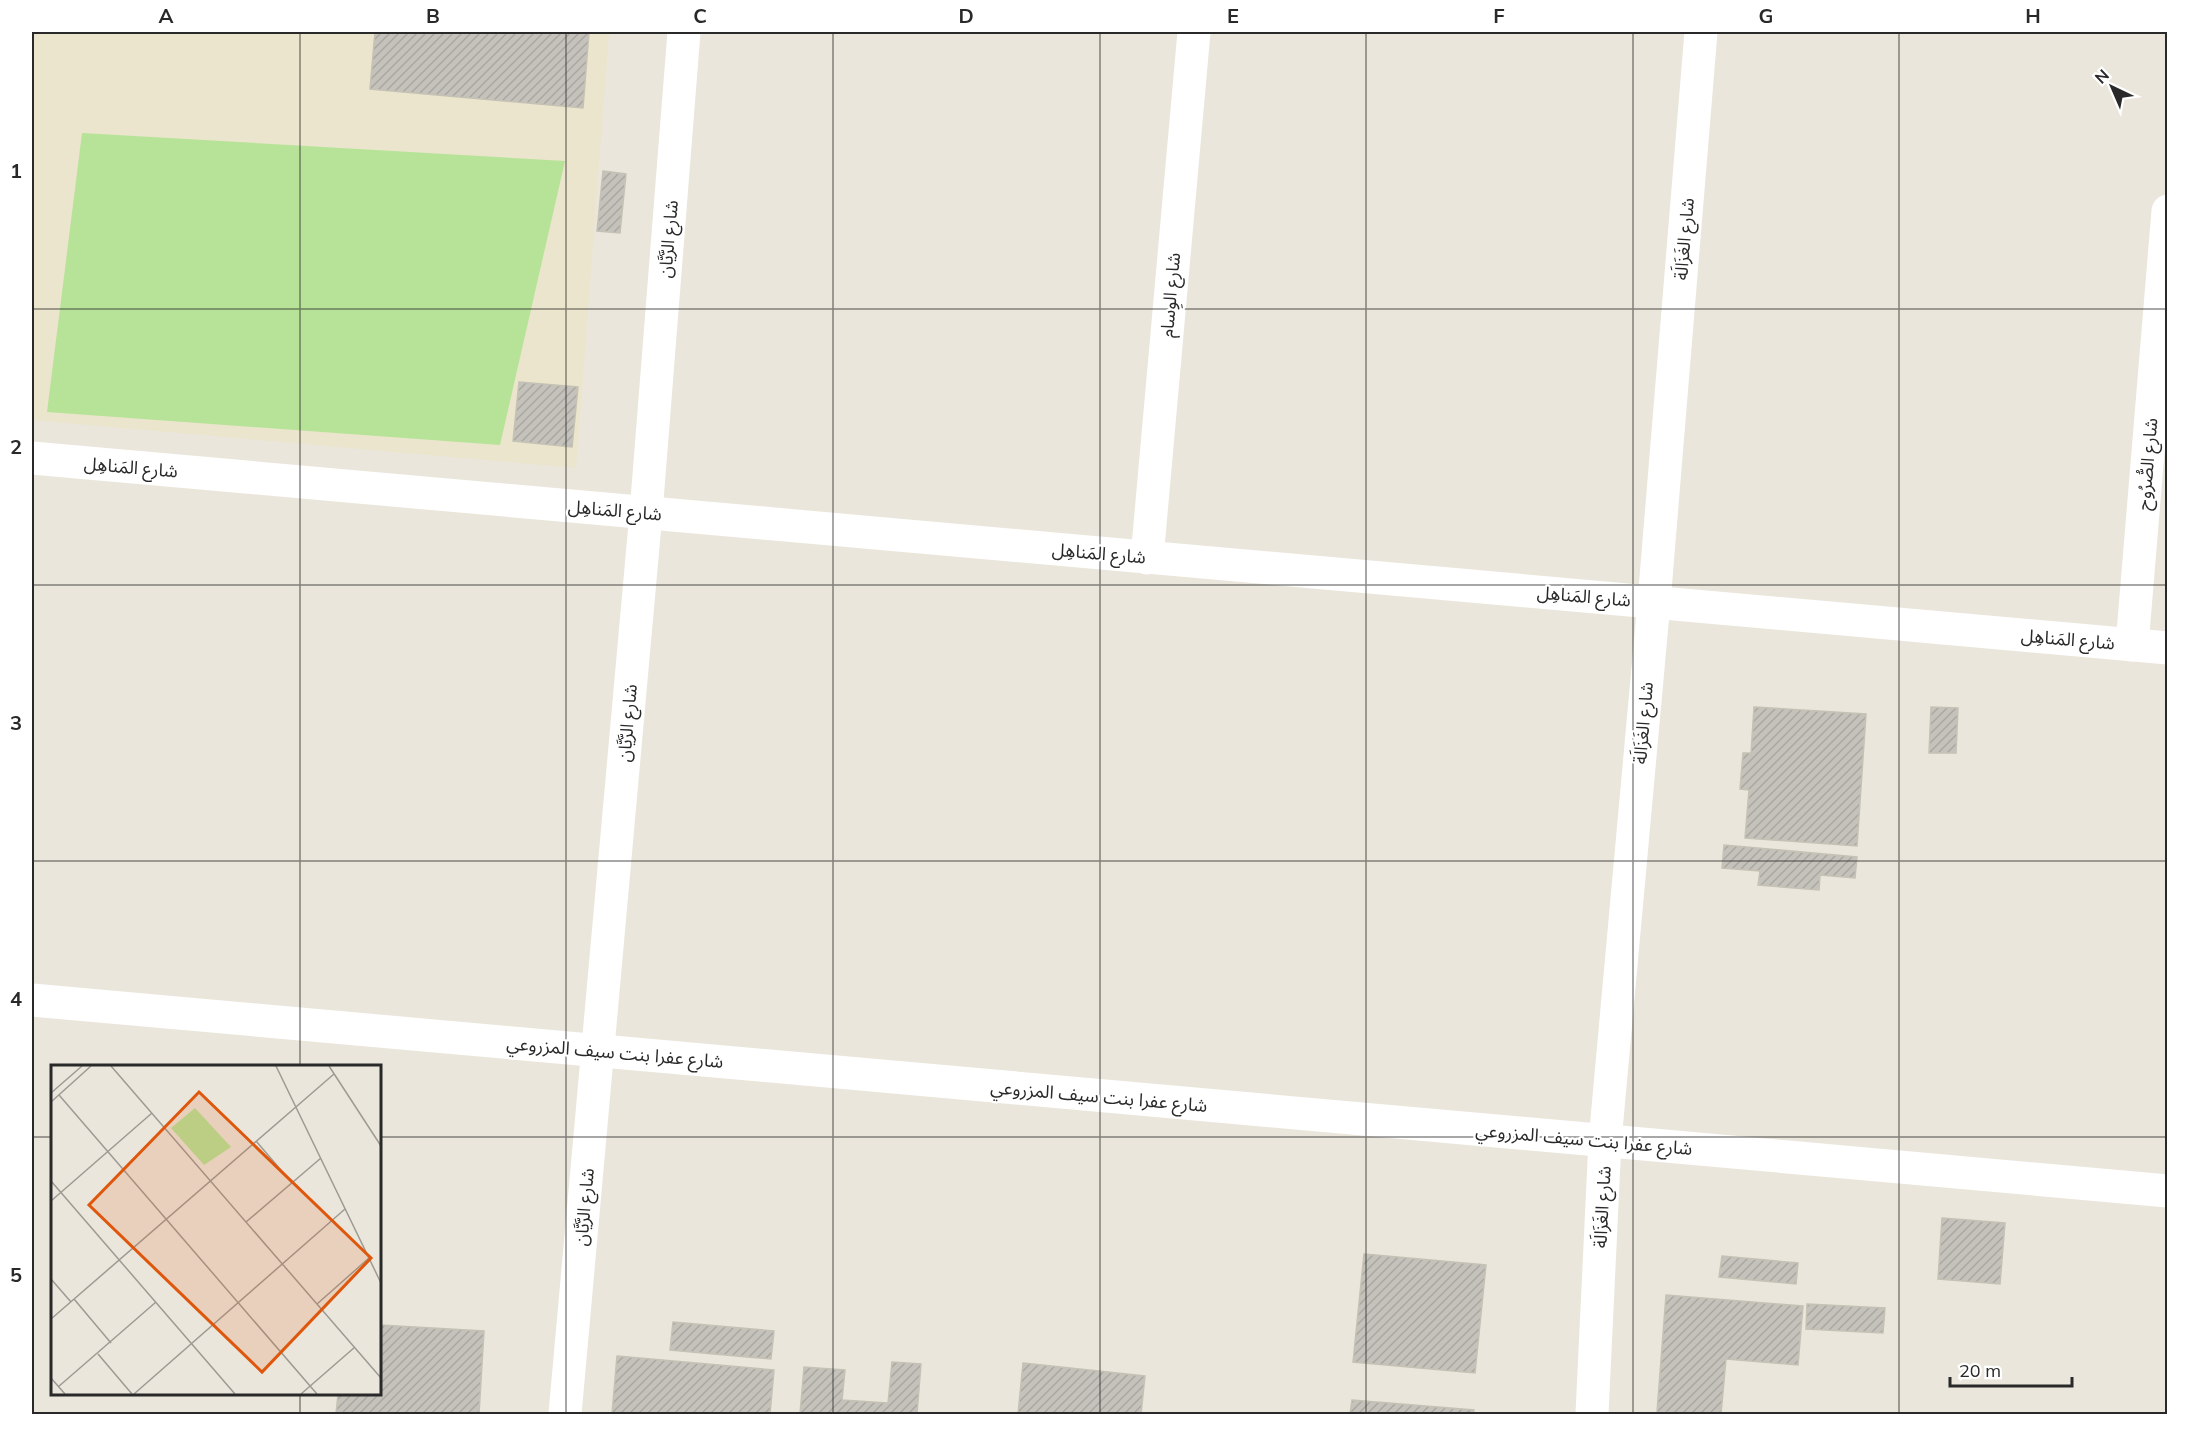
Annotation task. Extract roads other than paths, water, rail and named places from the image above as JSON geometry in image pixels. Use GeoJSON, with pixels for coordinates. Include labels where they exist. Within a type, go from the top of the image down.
{"type":"FeatureCollection","features":[{"type":"Feature","properties":{"kind":"street","name":"شارع الرَّيَّان"},"geometry":{"type":"LineString","coordinates":[[565,1414],[646,513],[684,32]]}},
{"type":"Feature","properties":{"kind":"street","name":"شارع الوِسام"},"geometry":{"type":"LineString","coordinates":[[1147,558],[1194,32]]}},
{"type":"Feature","properties":{"kind":"street","name":"شارع الغَزَالَة"},"geometry":{"type":"LineString","coordinates":[[1592,1414],[1605,1141],[1654,602],[1701,32]]}},
{"type":"Feature","properties":{"kind":"street","name":"شارع الصُّرُوح"},"geometry":{"type":"LineString","coordinates":[[2132,645],[2168,211]]}},
{"type":"Feature","properties":{"kind":"street","name":"شارع المَناهِل"},"geometry":{"type":"LineString","coordinates":[[32,458],[2168,648]]}},
{"type":"Feature","properties":{"kind":"street","name":"شارع عفرا بنت سيف المزروعي"},"geometry":{"type":"LineString","coordinates":[[32,1000],[2168,1191]]}}]}
